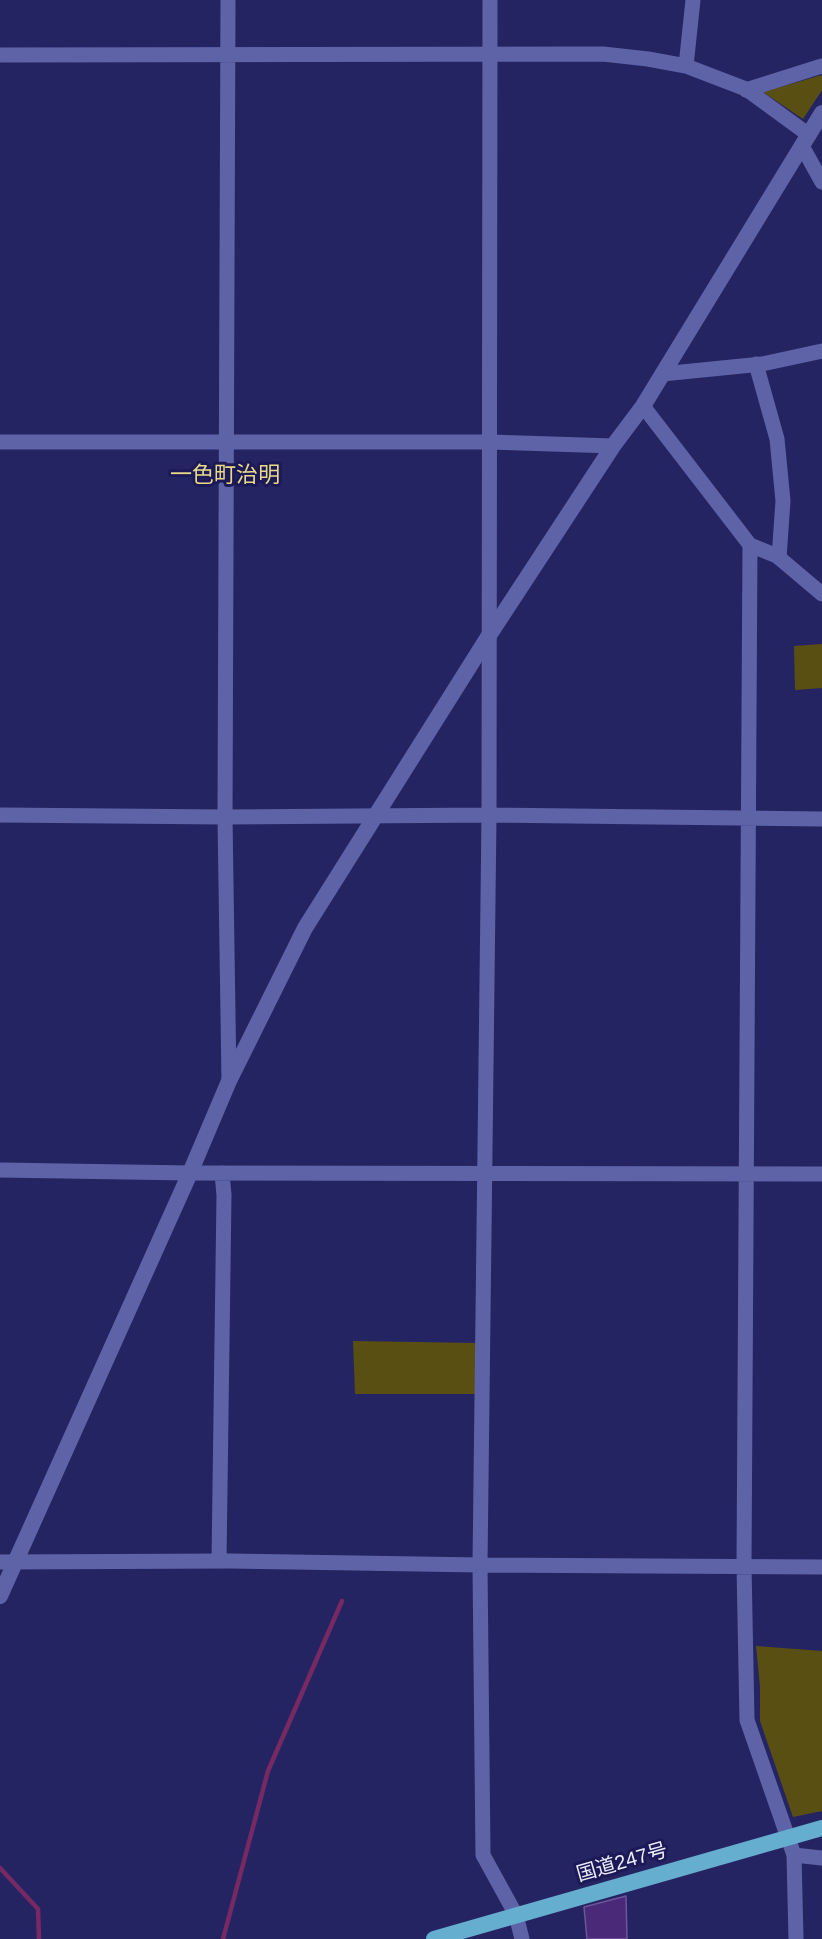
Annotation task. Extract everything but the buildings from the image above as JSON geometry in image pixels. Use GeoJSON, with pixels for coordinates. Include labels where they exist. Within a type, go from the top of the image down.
{"type":"FeatureCollection","features":[{"type":"Feature","properties":{"kind":"highway","name":"国道247号"},"geometry":{"type":"LineString","coordinates":[[438,1938],[822,1828]]}},
{"type":"Feature","properties":{"kind":"street"},"geometry":{"type":"LineString","coordinates":[[228,0],[225,817],[229,1082]]}},
{"type":"Feature","properties":{"kind":"street"},"geometry":{"type":"LineString","coordinates":[[490,0],[489,815],[480,1565],[483,1855],[516,1915],[522,1939]]}},
{"type":"Feature","properties":{"kind":"street"},"geometry":{"type":"LineString","coordinates":[[686,66],[693,0]]}},
{"type":"Feature","properties":{"kind":"street"},"geometry":{"type":"LineString","coordinates":[[0,55],[603,54],[648,59],[686,66],[746,90],[805,140],[822,182]]}},
{"type":"Feature","properties":{"kind":"street"},"geometry":{"type":"LineString","coordinates":[[746,90],[822,66]]}},
{"type":"Feature","properties":{"kind":"street"},"geometry":{"type":"LineString","coordinates":[[0,1596],[7,1562],[190,1173],[229,1082],[305,928],[488,637],[613,446],[643,406],[822,113]]}},
{"type":"Feature","properties":{"kind":"street"},"geometry":{"type":"LineString","coordinates":[[662,374],[756,364],[822,351]]}},
{"type":"Feature","properties":{"kind":"street"},"geometry":{"type":"LineString","coordinates":[[756,364],[777,439],[783,501],[778,558]]}},
{"type":"Feature","properties":{"kind":"street"},"geometry":{"type":"LineString","coordinates":[[643,406],[750,545],[778,558],[822,594]]}},
{"type":"Feature","properties":{"kind":"street"},"geometry":{"type":"LineString","coordinates":[[0,442],[490,442],[613,446]]}},
{"type":"Feature","properties":{"kind":"street"},"geometry":{"type":"LineString","coordinates":[[750,545],[744,1566],[747,1720],[794,1855],[796,1939]]}},
{"type":"Feature","properties":{"kind":"street"},"geometry":{"type":"LineString","coordinates":[[0,815],[225,817],[489,815],[822,819]]}},
{"type":"Feature","properties":{"kind":"street"},"geometry":{"type":"LineString","coordinates":[[0,1170],[190,1173],[822,1174]]}},
{"type":"Feature","properties":{"kind":"street"},"geometry":{"type":"LineString","coordinates":[[219,1561],[224,1218],[222,1173]]}},
{"type":"Feature","properties":{"kind":"street"},"geometry":{"type":"LineString","coordinates":[[7,1562],[219,1561],[822,1567]]}},
{"type":"Feature","properties":{"kind":"street"},"geometry":{"type":"LineString","coordinates":[[794,1855],[822,1857]]}},
{"type":"Feature","properties":{"kind":"shaded area"},"geometry":{"type":"Polygon","coordinates":[[[822,75],[822,90],[803,119],[763,92],[822,75]]]}},
{"type":"Feature","properties":{"kind":"shaded area"},"geometry":{"type":"Polygon","coordinates":[[[822,644],[822,688],[795,690],[794,646],[822,644]]]}},
{"type":"Feature","properties":{"kind":"shaded area"},"geometry":{"type":"Polygon","coordinates":[[[353,1341],[477,1343],[476,1394],[355,1394],[353,1341]]]}},
{"type":"Feature","properties":{"kind":"shaded area"},"geometry":{"type":"Polygon","coordinates":[[[756,1646],[822,1651],[822,1811],[793,1817],[760,1721],[760,1686],[756,1646]]]}},
{"type":"Feature","properties":{"kind":"waterway"},"geometry":{"type":"LineString","coordinates":[[223,1939],[268,1771],[342,1601]]}},
{"type":"Feature","properties":{"kind":"waterway"},"geometry":{"type":"LineString","coordinates":[[0,1868],[38,1909],[39,1939]]}},
{"type":"Feature","properties":{"kind":"district","name":"一色町治明"},"geometry":{"type":"Point","coordinates":[225,476]}}]}
